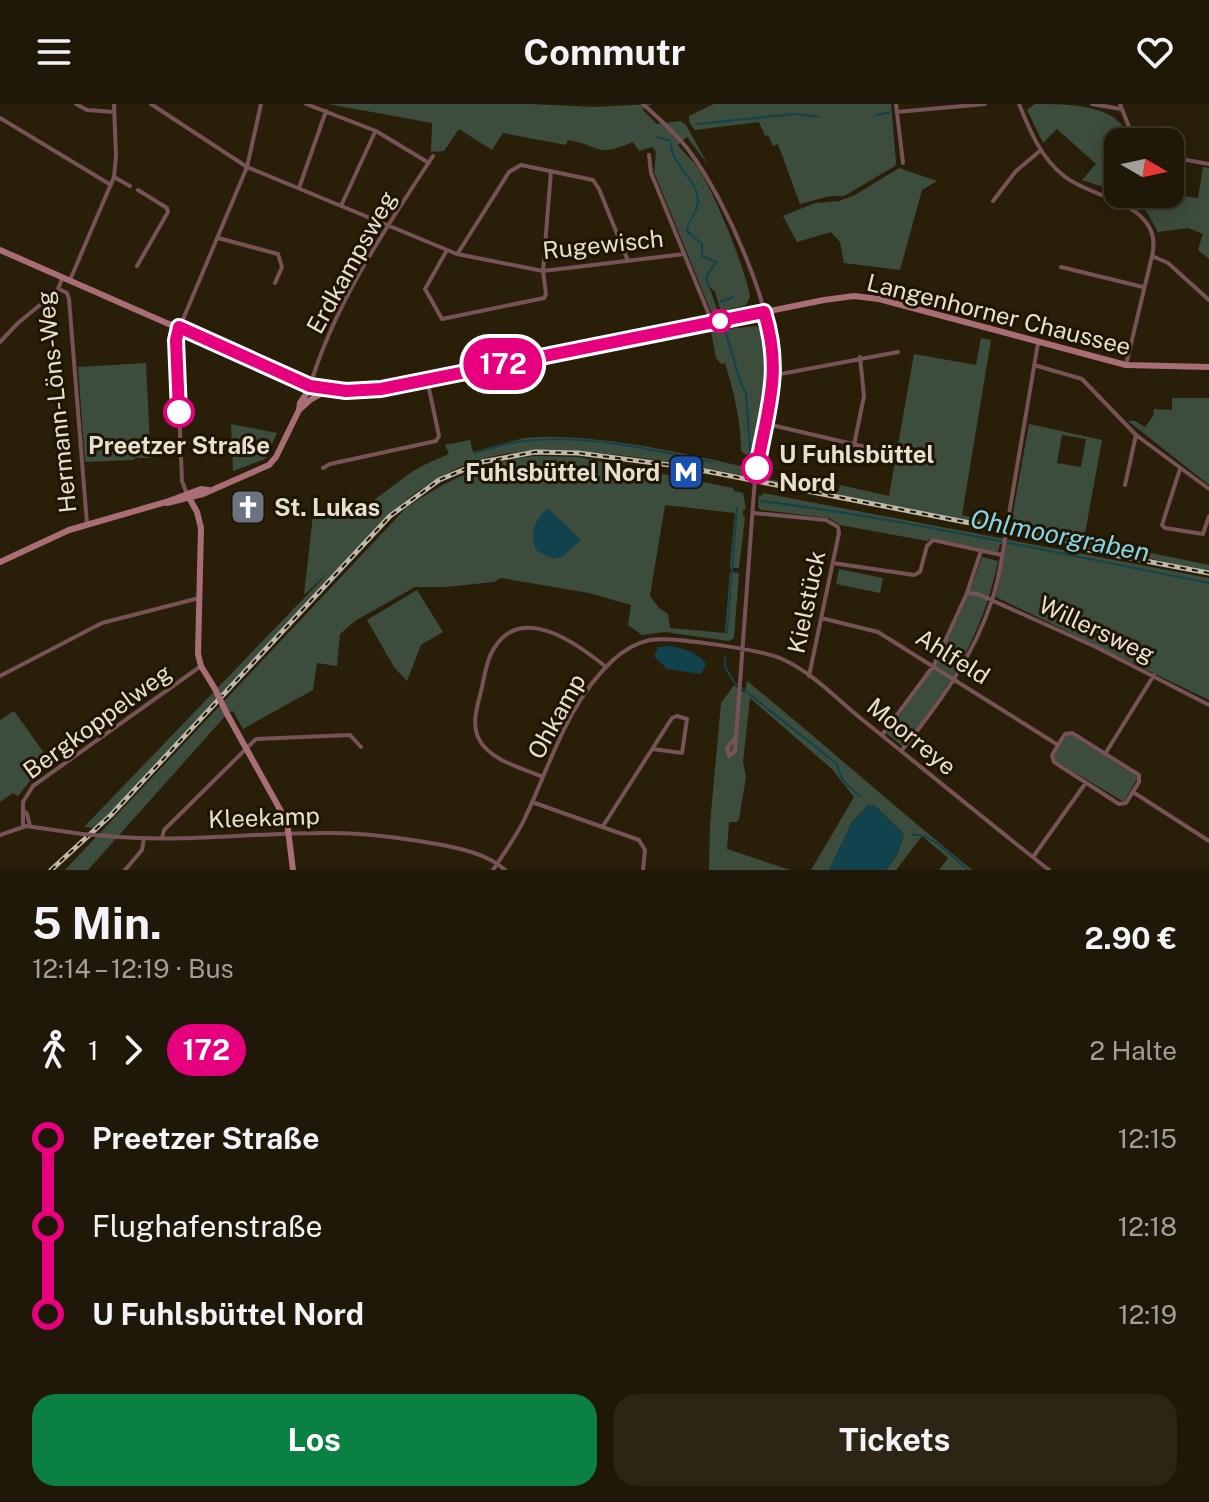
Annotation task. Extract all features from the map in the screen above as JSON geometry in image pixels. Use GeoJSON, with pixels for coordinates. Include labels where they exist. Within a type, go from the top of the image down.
{"type":"FeatureCollection","features":[{"type":"Feature","properties":{"kind":"main road","name":"Langenhorner Chaussee"},"geometry":{"type":"LineString","coordinates":[[0,250],[179,327],[309,388],[328,390],[364,391],[836,298],[870,297],[1126,365],[1209,367]]}},
{"type":"Feature","properties":{"kind":"main road","name":"Erdkampsweg"},"geometry":{"type":"LineString","coordinates":[[309,388],[310,400]]}},
{"type":"Feature","properties":{"kind":"main road","name":"Erdkampsweg"},"geometry":{"type":"LineString","coordinates":[[0,562],[55,535],[188,496],[201,489],[209,490],[243,479],[269,465],[276,457],[309,388]]}},
{"type":"Feature","properties":{"kind":"main road","name":"Erdkampsweg"},"geometry":{"type":"LineString","coordinates":[[299,410],[328,390]]}},
{"type":"Feature","properties":{"kind":"main road"},"geometry":{"type":"LineString","coordinates":[[188,496],[201,528],[198,654],[201,666],[287,822],[293,870]]}},
{"type":"Feature","properties":{"kind":"street"},"geometry":{"type":"LineString","coordinates":[[76,104],[87,110],[114,112]]}},
{"type":"Feature","properties":{"kind":"street","name":"Hermann-Löns-Weg"},"geometry":{"type":"LineString","coordinates":[[87,524],[69,299],[67,293],[59,289],[67,279],[114,177],[114,104]]}},
{"type":"Feature","properties":{"kind":"street","name":"Rugewisch"},"geometry":{"type":"LineString","coordinates":[[151,104],[247,167],[457,254],[543,271],[684,254]]}},
{"type":"Feature","properties":{"kind":"street"},"geometry":{"type":"LineString","coordinates":[[188,496],[182,481],[176,340],[247,167],[261,104]]}},
{"type":"Feature","properties":{"kind":"street"},"geometry":{"type":"LineString","coordinates":[[306,104],[376,131],[429,163]]}},
{"type":"Feature","properties":{"kind":"street"},"geometry":{"type":"LineString","coordinates":[[643,104],[700,166],[723,209],[764,312],[772,348],[774,375],[756,474],[736,737]]}},
{"type":"Feature","properties":{"kind":"street"},"geometry":{"type":"LineString","coordinates":[[896,104],[903,163]]}},
{"type":"Feature","properties":{"kind":"street"},"geometry":{"type":"LineString","coordinates":[[897,112],[985,104]]}},
{"type":"Feature","properties":{"kind":"street"},"geometry":{"type":"LineString","coordinates":[[1019,104],[1041,150],[1055,168],[1072,182],[1104,195]]}},
{"type":"Feature","properties":{"kind":"street"},"geometry":{"type":"LineString","coordinates":[[1092,104],[1120,107],[1129,128]]}},
{"type":"Feature","properties":{"kind":"street"},"geometry":{"type":"LineString","coordinates":[[299,188],[326,110]]}},
{"type":"Feature","properties":{"kind":"street"},"geometry":{"type":"LineString","coordinates":[[0,118],[111,185]]}},
{"type":"Feature","properties":{"kind":"street"},"geometry":{"type":"LineString","coordinates":[[341,206],[376,131]]}},
{"type":"Feature","properties":{"kind":"street"},"geometry":{"type":"LineString","coordinates":[[993,201],[1016,171],[1041,150]]}},
{"type":"Feature","properties":{"kind":"street"},"geometry":{"type":"LineString","coordinates":[[649,155],[651,173],[712,322]]}},
{"type":"Feature","properties":{"kind":"street","name":"Erdkampsweg"},"geometry":{"type":"LineString","coordinates":[[309,388],[348,296],[433,156]]}},
{"type":"Feature","properties":{"kind":"street"},"geometry":{"type":"LineString","coordinates":[[1184,160],[1209,164]]}},
{"type":"Feature","properties":{"kind":"street"},"geometry":{"type":"LineString","coordinates":[[457,254],[513,168],[521,165],[586,176],[595,182],[628,261]]}},
{"type":"Feature","properties":{"kind":"street"},"geometry":{"type":"LineString","coordinates":[[447,250],[425,289],[442,319],[545,297],[543,271],[551,171]]}},
{"type":"Feature","properties":{"kind":"street"},"geometry":{"type":"LineString","coordinates":[[114,177],[130,186]]}},
{"type":"Feature","properties":{"kind":"street"},"geometry":{"type":"LineString","coordinates":[[137,266],[168,212],[167,208],[138,190]]}},
{"type":"Feature","properties":{"kind":"street"},"geometry":{"type":"LineString","coordinates":[[1126,365],[1154,243],[1148,227],[1129,208]]}},
{"type":"Feature","properties":{"kind":"street"},"geometry":{"type":"LineString","coordinates":[[218,238],[278,254],[282,267],[275,283]]}},
{"type":"Feature","properties":{"kind":"street"},"geometry":{"type":"LineString","coordinates":[[1152,256],[1168,263],[1209,300]]}},
{"type":"Feature","properties":{"kind":"street"},"geometry":{"type":"LineString","coordinates":[[1061,267],[1143,287]]}},
{"type":"Feature","properties":{"kind":"street"},"geometry":{"type":"LineString","coordinates":[[0,342],[59,289]]}},
{"type":"Feature","properties":{"kind":"street"},"geometry":{"type":"LineString","coordinates":[[902,750],[954,678],[992,601],[1038,343]]}},
{"type":"Feature","properties":{"kind":"street"},"geometry":{"type":"LineString","coordinates":[[774,375],[898,352]]}},
{"type":"Feature","properties":{"kind":"street"},"geometry":{"type":"LineString","coordinates":[[854,445],[864,396],[860,357]]}},
{"type":"Feature","properties":{"kind":"street"},"geometry":{"type":"LineString","coordinates":[[1034,365],[1082,379],[1136,435],[1209,489]]}},
{"type":"Feature","properties":{"kind":"street"},"geometry":{"type":"LineString","coordinates":[[323,468],[436,441],[439,436],[427,379]]}},
{"type":"Feature","properties":{"kind":"street"},"geometry":{"type":"LineString","coordinates":[[767,424],[887,452]]}},
{"type":"Feature","properties":{"kind":"street"},"geometry":{"type":"LineString","coordinates":[[1125,485],[1136,435]]}},
{"type":"Feature","properties":{"kind":"street"},"geometry":{"type":"LineString","coordinates":[[1180,469],[1162,525],[1203,534],[1209,516]]}},
{"type":"Feature","properties":{"kind":"street","name":"Kielstück"},"geometry":{"type":"LineString","coordinates":[[753,513],[834,523],[839,533],[809,676]]}},
{"type":"Feature","properties":{"kind":"street"},"geometry":{"type":"LineString","coordinates":[[833,563],[914,575],[920,572],[927,546],[933,540],[1002,555]]}},
{"type":"Feature","properties":{"kind":"street"},"geometry":{"type":"LineString","coordinates":[[882,735],[934,665],[967,593],[981,551]]}},
{"type":"Feature","properties":{"kind":"street","name":"Willersweg"},"geometry":{"type":"LineString","coordinates":[[967,593],[978,594],[1154,675],[1209,705]]}},
{"type":"Feature","properties":{"kind":"street"},"geometry":{"type":"LineString","coordinates":[[0,676],[102,623],[199,598]]}},
{"type":"Feature","properties":{"kind":"street","name":"Ahlfeld"},"geometry":{"type":"LineString","coordinates":[[821,618],[878,632],[1058,745]]}},
{"type":"Feature","properties":{"kind":"street"},"geometry":{"type":"LineString","coordinates":[[543,777],[492,754],[476,732],[475,714],[493,650],[513,631],[539,629],[567,639],[606,667]]}},
{"type":"Feature","properties":{"kind":"street","name":"Ohkamp"},"geometry":{"type":"LineString","coordinates":[[493,870],[511,846],[575,709],[606,667],[625,650],[651,639],[742,649]]}},
{"type":"Feature","properties":{"kind":"street","name":"Moorreye"},"geometry":{"type":"LineString","coordinates":[[742,649],[782,659],[809,676],[1049,870]]}},
{"type":"Feature","properties":{"kind":"street","name":"Bergkoppelweg"},"geometry":{"type":"LineString","coordinates":[[23,826],[25,796],[33,786],[201,666]]}},
{"type":"Feature","properties":{"kind":"street"},"geometry":{"type":"LineString","coordinates":[[1105,754],[1154,675]]}},
{"type":"Feature","properties":{"kind":"street"},"geometry":{"type":"LineString","coordinates":[[603,826],[673,717],[687,719],[682,753],[653,749]]}},
{"type":"Feature","properties":{"kind":"street"},"geometry":{"type":"LineString","coordinates":[[1072,733],[1105,754],[1139,775],[1139,782],[1126,803],[1119,804],[1086,784],[1054,762],[1052,755],[1065,734],[1072,733]]}},
{"type":"Feature","properties":{"kind":"street"},"geometry":{"type":"LineString","coordinates":[[162,838],[164,830],[256,739],[350,735],[361,747]]}},
{"type":"Feature","properties":{"kind":"street"},"geometry":{"type":"LineString","coordinates":[[1033,857],[1086,784]]}},
{"type":"Feature","properties":{"kind":"street"},"geometry":{"type":"LineString","coordinates":[[1133,792],[1209,841]]}},
{"type":"Feature","properties":{"kind":"street"},"geometry":{"type":"LineString","coordinates":[[532,802],[642,842],[646,854],[643,870]]}},
{"type":"Feature","properties":{"kind":"street","name":"Bergkoppelweg"},"geometry":{"type":"LineString","coordinates":[[23,810],[30,826]]}},
{"type":"Feature","properties":{"kind":"street"},"geometry":{"type":"LineString","coordinates":[[0,835],[30,826]]}},
{"type":"Feature","properties":{"kind":"street","name":"Kleekamp"},"geometry":{"type":"LineString","coordinates":[[30,826],[82,834],[144,838],[374,834],[458,848],[497,863]]}},
{"type":"Feature","properties":{"kind":"street"},"geometry":{"type":"LineString","coordinates":[[125,870],[142,850],[144,838]]}},
{"type":"Feature","properties":{"kind":"street"},"geometry":{"type":"LineString","coordinates":[[497,863],[505,870]]}},
{"type":"Feature","properties":{"kind":"green space"},"geometry":{"type":"Polygon","coordinates":[[[328,104],[595,107],[652,104],[642,109],[657,124],[681,121],[686,125],[708,165],[687,137],[678,145],[698,168],[713,195],[736,251],[750,297],[746,305],[721,312],[715,292],[709,286],[718,312],[712,314],[654,172],[656,152],[652,147],[639,151],[633,142],[605,150],[568,140],[566,145],[503,133],[492,150],[459,129],[444,151],[431,152],[432,123],[328,104]]]}},
{"type":"Feature","properties":{"kind":"green space"},"geometry":{"type":"Polygon","coordinates":[[[714,104],[891,104],[895,166],[844,196],[830,196],[800,204],[778,144],[773,146],[759,122],[695,130],[689,116],[714,104]]]}},
{"type":"Feature","properties":{"kind":"green space"},"geometry":{"type":"Polygon","coordinates":[[[1035,104],[1078,106],[1106,113],[1117,120],[1124,128],[1104,128],[1104,187],[1082,180],[1096,164],[1057,129],[1043,143],[1027,110],[1035,104]]]}},
{"type":"Feature","properties":{"kind":"green space"},"geometry":{"type":"Polygon","coordinates":[[[1203,167],[1209,168],[1209,259],[1198,250],[1203,234],[1188,228],[1158,232],[1145,208],[1184,208],[1184,196],[1198,198],[1203,167]]]}},
{"type":"Feature","properties":{"kind":"green space"},"geometry":{"type":"Polygon","coordinates":[[[899,168],[937,181],[922,190],[900,270],[844,263],[840,242],[831,232],[797,242],[783,216],[815,203],[839,201],[855,195],[899,168]]]}},
{"type":"Feature","properties":{"kind":"green space"},"geometry":{"type":"Polygon","coordinates":[[[756,326],[761,329],[764,347],[765,391],[754,453],[746,455],[741,451],[738,417],[725,363],[721,364],[716,358],[711,331],[756,326]]]}},
{"type":"Feature","properties":{"kind":"green space"},"geometry":{"type":"Polygon","coordinates":[[[981,338],[991,340],[962,515],[1003,525],[1002,528],[761,481],[762,478],[838,492],[840,485],[889,496],[914,354],[976,365],[981,338]]]}},
{"type":"Feature","properties":{"kind":"green space"},"geometry":{"type":"Polygon","coordinates":[[[146,363],[150,446],[161,446],[161,452],[150,453],[150,458],[85,462],[78,367],[146,363]]]}},
{"type":"Feature","properties":{"kind":"green space"},"geometry":{"type":"Polygon","coordinates":[[[1172,398],[1209,398],[1209,485],[1128,421],[1145,427],[1154,409],[1172,410],[1172,398]]]}},
{"type":"Feature","properties":{"kind":"green space"},"geometry":{"type":"Polygon","coordinates":[[[231,424],[277,433],[265,459],[233,471],[231,424]]]}},
{"type":"Feature","properties":{"kind":"green space"},"geometry":{"type":"Polygon","coordinates":[[[1029,424],[1102,440],[1084,539],[1209,565],[1209,571],[1010,529],[1029,424]],[[1062,435],[1057,463],[1081,467],[1086,439],[1062,435]]]}},
{"type":"Feature","properties":{"kind":"green space"},"geometry":{"type":"Polygon","coordinates":[[[524,438],[608,441],[750,468],[747,476],[634,457],[553,450],[496,456],[443,476],[389,515],[110,814],[94,828],[84,827],[330,571],[304,595],[313,515],[341,515],[365,506],[414,471],[449,454],[445,445],[470,440],[473,452],[524,438]]]}},
{"type":"Feature","properties":{"kind":"green space"},"geometry":{"type":"Polygon","coordinates":[[[535,456],[578,457],[733,488],[743,493],[746,509],[743,510],[745,517],[739,568],[730,568],[735,513],[665,505],[650,596],[668,614],[670,628],[725,633],[730,572],[739,573],[734,638],[729,641],[665,632],[642,635],[628,625],[631,605],[589,593],[501,578],[494,582],[415,587],[355,621],[340,634],[337,666],[317,663],[313,690],[243,729],[233,711],[227,714],[88,870],[65,870],[406,508],[468,473],[535,456]]]}},
{"type":"Feature","properties":{"kind":"green space"},"geometry":{"type":"Polygon","coordinates":[[[763,493],[1209,578],[1209,700],[996,597],[1006,545],[1000,544],[998,552],[933,538],[927,541],[840,525],[829,518],[761,510],[758,507],[759,495],[763,493]]]}},
{"type":"Feature","properties":{"kind":"green space"},"geometry":{"type":"Polygon","coordinates":[[[982,557],[998,561],[983,613],[949,682],[903,747],[886,733],[942,650],[964,605],[982,557]]]}},
{"type":"Feature","properties":{"kind":"green space"},"geometry":{"type":"Polygon","coordinates":[[[839,569],[883,578],[880,593],[836,584],[839,569]]]}},
{"type":"Feature","properties":{"kind":"green space"},"geometry":{"type":"Polygon","coordinates":[[[417,590],[443,632],[421,645],[407,681],[394,667],[367,620],[417,590]]]}},
{"type":"Feature","properties":{"kind":"green space"},"geometry":{"type":"Polygon","coordinates":[[[747,681],[972,870],[939,870],[948,858],[922,836],[896,870],[886,870],[897,855],[904,834],[874,805],[868,805],[852,822],[829,870],[811,870],[854,797],[833,770],[750,698],[743,762],[746,777],[739,819],[729,822],[727,849],[790,870],[709,870],[721,703],[734,685],[745,693],[747,681]]]}},
{"type":"Feature","properties":{"kind":"green space"},"geometry":{"type":"Polygon","coordinates":[[[14,711],[52,764],[30,781],[18,796],[13,793],[0,802],[0,720],[14,711]]]}},
{"type":"Feature","properties":{"kind":"green space"},"geometry":{"type":"Polygon","coordinates":[[[1070,734],[1138,777],[1124,802],[1054,760],[1053,757],[1070,734]]]}},
{"type":"Feature","properties":{"kind":"water"},"geometry":{"type":"Polygon","coordinates":[[[549,509],[581,540],[562,557],[553,559],[536,550],[533,539],[537,521],[549,509]]]}},
{"type":"Feature","properties":{"kind":"water"},"geometry":{"type":"Polygon","coordinates":[[[667,646],[698,656],[706,664],[701,674],[667,669],[654,656],[658,647],[667,646]]]}},
{"type":"Feature","properties":{"kind":"water"},"geometry":{"type":"Polygon","coordinates":[[[868,805],[874,805],[904,834],[897,855],[886,870],[829,870],[852,822],[868,805]]]}},
{"type":"Feature","properties":{"kind":"waterway"},"geometry":{"type":"LineString","coordinates":[[876,115],[892,112]]}},
{"type":"Feature","properties":{"kind":"waterway"},"geometry":{"type":"LineString","coordinates":[[697,124],[795,114],[819,117]]}},
{"type":"Feature","properties":{"kind":"waterway"},"geometry":{"type":"LineString","coordinates":[[656,137],[670,141]]}},
{"type":"Feature","properties":{"kind":"waterway"},"geometry":{"type":"LineString","coordinates":[[671,144],[675,159],[697,193],[698,205],[687,231],[702,244],[702,256],[716,262],[706,277],[709,287]]}},
{"type":"Feature","properties":{"kind":"waterway"},"geometry":{"type":"LineString","coordinates":[[720,302],[733,297]]}},
{"type":"Feature","properties":{"kind":"waterway"},"geometry":{"type":"LineString","coordinates":[[725,330],[746,393],[750,450]]}},
{"type":"Feature","properties":{"kind":"waterway"},"geometry":{"type":"LineString","coordinates":[[475,453],[527,441],[557,439],[624,445],[712,462]]}},
{"type":"Feature","properties":{"kind":"waterway","name":"Ohlmoorgraben"},"geometry":{"type":"LineString","coordinates":[[761,501],[930,528],[1209,583]]}},
{"type":"Feature","properties":{"kind":"waterway"},"geometry":{"type":"LineString","coordinates":[[727,633],[737,507]]}},
{"type":"Feature","properties":{"kind":"waterway"},"geometry":{"type":"LineString","coordinates":[[725,657],[725,666],[733,681],[837,764],[842,779],[860,796]]}},
{"type":"Feature","properties":{"kind":"waterway"},"geometry":{"type":"LineString","coordinates":[[913,835],[934,842],[968,870]]}},
{"type":"Feature","properties":{"kind":"railway"},"geometry":{"type":"LineString","coordinates":[[51,870],[111,815],[390,516],[439,480],[482,462],[535,452],[578,453],[685,467],[1209,573]]}},
{"type":"Feature","properties":{"kind":"bus line","name":"172"},"geometry":{"type":"LineString","coordinates":[[179,412],[176,340],[179,327],[310,386],[355,391],[381,389],[764,312],[774,375],[770,411],[757,468]]}},
{"type":"Feature","properties":{"kind":"place","name":"Preetzer Straße"},"geometry":{"type":"Point","coordinates":[179,412]}},
{"type":"Feature","properties":{"kind":"place","name":"U Fuhlsbüttel Nord"},"geometry":{"type":"Point","coordinates":[757,468]}},
{"type":"Feature","properties":{"kind":"place","name":"Fuhlsbüttel Nord"},"geometry":{"type":"Point","coordinates":[686,472]}},
{"type":"Feature","properties":{"kind":"place","name":"St. Lukas"},"geometry":{"type":"Point","coordinates":[248,507]}}]}
